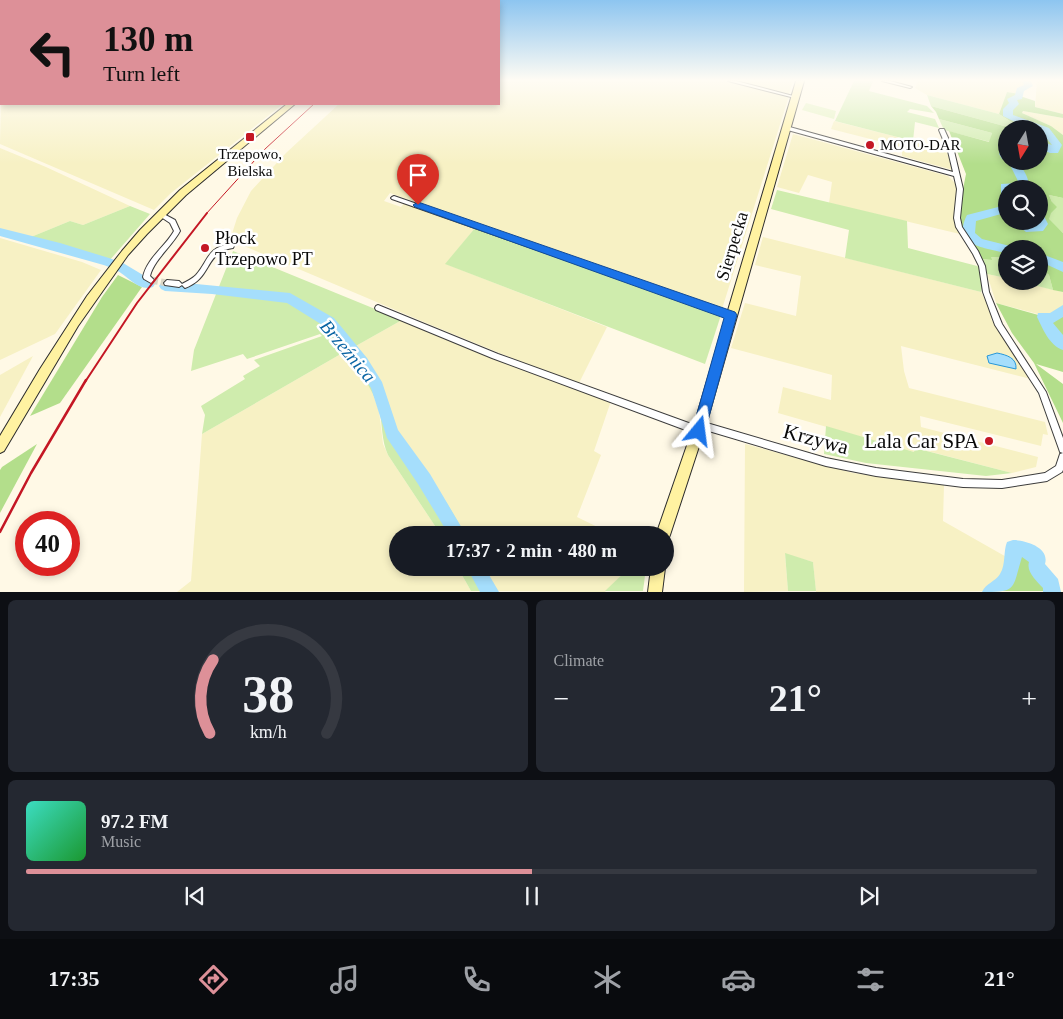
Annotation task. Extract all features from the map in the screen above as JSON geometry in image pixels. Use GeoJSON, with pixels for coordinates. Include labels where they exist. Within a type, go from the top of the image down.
{"type":"FeatureCollection","features":[{"type":"Feature","properties":{"kind":"street"},"geometry":{"type":"LineString","coordinates":[[0,447],[71,328],[108,274],[160,214],[200,177],[285,109]]}},
{"type":"Feature","properties":{"kind":"street","name":"Sierpecka"},"geometry":{"type":"LineString","coordinates":[[666,526],[700,428],[731,315],[792,109]]}},
{"type":"Feature","properties":{"kind":"street"},"geometry":{"type":"LineString","coordinates":[[786,128],[957,175]]}},
{"type":"Feature","properties":{"kind":"street"},"geometry":{"type":"LineString","coordinates":[[942,130],[951,152],[957,175],[960,198],[957,210],[959,227],[982,266],[986,292],[999,325],[1042,392],[1063,448]]}},
{"type":"Feature","properties":{"kind":"street"},"geometry":{"type":"LineString","coordinates":[[394,198],[731,315]]}},
{"type":"Feature","properties":{"kind":"street"},"geometry":{"type":"LineString","coordinates":[[151,280],[146,277],[147,271],[170,244],[177,230],[172,222],[160,214]]}},
{"type":"Feature","properties":{"kind":"street"},"geometry":{"type":"LineString","coordinates":[[167,283],[182,284],[194,282],[214,253],[221,247],[231,246]]}},
{"type":"Feature","properties":{"kind":"street","name":"Krzywa"},"geometry":{"type":"LineString","coordinates":[[378,308],[504,359],[700,428],[826,462],[876,472],[963,483],[1002,484],[1047,477],[1059,469],[1063,457]]}},
{"type":"Feature","properties":{"kind":"street"},"geometry":{"type":"LineString","coordinates":[[655,592],[657,576]]}},
{"type":"Feature","properties":{"kind":"shaded area"},"geometry":{"type":"Polygon","coordinates":[[[1,109],[277,109],[171,193],[154,210],[0,144],[1,109]]]}},
{"type":"Feature","properties":{"kind":"shaded area"},"geometry":{"type":"Polygon","coordinates":[[[334,109],[785,109],[722,309],[390,193],[384,201],[401,207],[405,202],[475,228],[446,264],[607,327],[579,383],[534,367],[431,325],[230,240],[237,218],[251,191],[286,153],[334,109]]]}},
{"type":"Feature","properties":{"kind":"shaded area"},"geometry":{"type":"Polygon","coordinates":[[[979,109],[1001,109],[999,114],[979,109]]]}},
{"type":"Feature","properties":{"kind":"shaded area"},"geometry":{"type":"Polygon","coordinates":[[[1042,109],[1063,109],[1063,114],[1042,109]]]}},
{"type":"Feature","properties":{"kind":"shaded area"},"geometry":{"type":"Polygon","coordinates":[[[1023,111],[1063,118],[1063,135],[1048,125],[1048,120],[1038,120],[1022,113],[1023,111]]]}},
{"type":"Feature","properties":{"kind":"shaded area"},"geometry":{"type":"Polygon","coordinates":[[[834,121],[949,150],[953,170],[902,156],[902,147],[831,129],[834,121]]]}},
{"type":"Feature","properties":{"kind":"shaded area"},"geometry":{"type":"Polygon","coordinates":[[[793,134],[948,176],[957,185],[956,225],[960,234],[829,203],[832,182],[808,175],[799,193],[777,187],[793,134]]]}},
{"type":"Feature","properties":{"kind":"shaded area"},"geometry":{"type":"Polygon","coordinates":[[[0,148],[130,206],[83,225],[70,221],[31,237],[0,229],[0,148]]]}},
{"type":"Feature","properties":{"kind":"shaded area"},"geometry":{"type":"Polygon","coordinates":[[[763,237],[981,292],[994,317],[991,319],[1031,379],[901,346],[904,371],[909,388],[1045,422],[1048,435],[1043,434],[1041,446],[920,416],[921,427],[1038,457],[1036,467],[1012,473],[916,448],[914,452],[778,413],[783,387],[831,400],[832,375],[731,348],[745,303],[796,316],[801,276],[755,265],[763,237]]]}},
{"type":"Feature","properties":{"kind":"shaded area"},"geometry":{"type":"Polygon","coordinates":[[[0,238],[82,262],[101,270],[55,334],[0,360],[0,238]]]}},
{"type":"Feature","properties":{"kind":"shaded area"},"geometry":{"type":"Polygon","coordinates":[[[987,274],[998,276],[998,290],[1048,290],[1048,288],[1063,292],[1063,308],[1049,317],[996,303],[987,274]]]}},
{"type":"Feature","properties":{"kind":"shaded area"},"geometry":{"type":"Polygon","coordinates":[[[402,320],[514,366],[611,401],[594,451],[601,455],[577,517],[596,526],[461,526],[447,503],[397,432],[377,379],[354,347],[402,320]]]}},
{"type":"Feature","properties":{"kind":"shaded area"},"geometry":{"type":"Polygon","coordinates":[[[346,351],[371,389],[379,411],[383,444],[388,455],[435,526],[389,526],[389,576],[463,576],[471,591],[177,592],[191,581],[202,434],[346,351]]]}},
{"type":"Feature","properties":{"kind":"shaded area"},"geometry":{"type":"Polygon","coordinates":[[[33,356],[0,417],[0,375],[33,356]]]}},
{"type":"Feature","properties":{"kind":"shaded area"},"geometry":{"type":"Polygon","coordinates":[[[745,444],[853,473],[944,485],[943,521],[1010,559],[1004,578],[987,591],[816,592],[813,562],[785,554],[788,591],[744,592],[745,444]]]}},
{"type":"Feature","properties":{"kind":"shaded area"},"geometry":{"type":"Polygon","coordinates":[[[489,576],[621,576],[605,592],[498,591],[489,576]]]}},
{"type":"Feature","properties":{"kind":"green space"},"geometry":{"type":"Polygon","coordinates":[[[827,109],[836,111],[834,119],[802,110],[827,109]]]}},
{"type":"Feature","properties":{"kind":"green space"},"geometry":{"type":"Polygon","coordinates":[[[841,109],[930,109],[934,113],[910,109],[907,112],[935,119],[939,128],[915,122],[913,141],[835,121],[841,109]]]}},
{"type":"Feature","properties":{"kind":"green space"},"geometry":{"type":"Polygon","coordinates":[[[933,109],[941,109],[998,124],[998,170],[1018,170],[1022,180],[998,180],[998,210],[967,219],[967,228],[973,240],[978,244],[998,249],[998,257],[991,257],[992,260],[981,259],[961,228],[958,214],[966,174],[949,131],[989,142],[992,133],[939,119],[933,109]]]}},
{"type":"Feature","properties":{"kind":"green space"},"geometry":{"type":"Polygon","coordinates":[[[941,109],[979,109],[999,114],[1008,120],[998,120],[998,124],[941,109]]]}},
{"type":"Feature","properties":{"kind":"green space"},"geometry":{"type":"Polygon","coordinates":[[[1001,109],[1007,109],[1007,116],[1014,120],[1008,120],[999,114],[1001,109]]]}},
{"type":"Feature","properties":{"kind":"green space"},"geometry":{"type":"Polygon","coordinates":[[[1011,109],[1042,109],[1063,114],[1063,118],[1023,111],[1022,113],[1038,120],[1017,120],[1009,116],[1011,109]]]}},
{"type":"Feature","properties":{"kind":"green space"},"geometry":{"type":"Polygon","coordinates":[[[939,119],[992,133],[990,142],[944,130],[939,119]]]}},
{"type":"Feature","properties":{"kind":"green space"},"geometry":{"type":"Polygon","coordinates":[[[1048,125],[1063,135],[1063,198],[1049,195],[1057,207],[1051,213],[1049,219],[1063,233],[1063,267],[1048,260],[1048,240],[998,240],[998,247],[975,239],[970,232],[973,218],[998,212],[998,230],[1048,230],[1048,180],[1023,180],[1020,170],[1048,170],[1048,148],[1056,151],[1058,146],[1048,131],[1048,125]]]}},
{"type":"Feature","properties":{"kind":"green space"},"geometry":{"type":"Polygon","coordinates":[[[1048,133],[1056,146],[1053,150],[1048,148],[1048,133]]]}},
{"type":"Feature","properties":{"kind":"green space"},"geometry":{"type":"Polygon","coordinates":[[[777,190],[907,221],[908,248],[981,267],[984,282],[981,292],[845,258],[849,230],[771,209],[777,190]]]}},
{"type":"Feature","properties":{"kind":"green space"},"geometry":{"type":"Polygon","coordinates":[[[1049,195],[1063,198],[1063,233],[1048,219],[1052,202],[1049,195]]]}},
{"type":"Feature","properties":{"kind":"green space"},"geometry":{"type":"Polygon","coordinates":[[[130,206],[150,214],[109,261],[31,237],[70,221],[83,225],[130,206]]]}},
{"type":"Feature","properties":{"kind":"green space"},"geometry":{"type":"Polygon","coordinates":[[[475,228],[721,315],[705,364],[445,264],[475,228]]]}},
{"type":"Feature","properties":{"kind":"green space"},"geometry":{"type":"Polygon","coordinates":[[[233,251],[402,320],[354,347],[377,379],[397,432],[447,503],[461,526],[435,526],[388,455],[384,444],[379,409],[373,393],[346,351],[202,434],[205,415],[201,406],[245,379],[243,376],[260,366],[254,360],[322,336],[320,334],[247,359],[243,354],[191,371],[194,350],[233,251]]]}},
{"type":"Feature","properties":{"kind":"green space"},"geometry":{"type":"Polygon","coordinates":[[[991,257],[998,257],[998,276],[987,274],[981,259],[991,260],[991,257]]]}},
{"type":"Feature","properties":{"kind":"green space"},"geometry":{"type":"Polygon","coordinates":[[[1048,262],[1063,269],[1063,292],[1053,290],[1048,262]]]}},
{"type":"Feature","properties":{"kind":"green space"},"geometry":{"type":"Polygon","coordinates":[[[1048,274],[1049,275],[1053,290],[1048,289],[1048,274]]]}},
{"type":"Feature","properties":{"kind":"green space"},"geometry":{"type":"Polygon","coordinates":[[[118,275],[142,287],[60,403],[30,416],[102,297],[118,275]]]}},
{"type":"Feature","properties":{"kind":"green space"},"geometry":{"type":"Polygon","coordinates":[[[996,303],[1042,316],[1049,333],[1063,345],[1063,372],[1036,364],[1063,384],[1063,423],[1034,363],[1012,333],[996,303]]]}},
{"type":"Feature","properties":{"kind":"green space"},"geometry":{"type":"Polygon","coordinates":[[[1063,313],[1063,342],[1052,332],[1046,319],[1055,319],[1063,313]]]}},
{"type":"Feature","properties":{"kind":"green space"},"geometry":{"type":"Polygon","coordinates":[[[826,426],[914,452],[915,448],[1012,473],[986,476],[866,463],[824,454],[826,426]]]}},
{"type":"Feature","properties":{"kind":"green space"},"geometry":{"type":"Polygon","coordinates":[[[37,444],[0,513],[0,470],[37,444]]]}},
{"type":"Feature","properties":{"kind":"green space"},"geometry":{"type":"Polygon","coordinates":[[[1018,549],[1031,554],[1036,568],[1050,585],[1049,591],[994,591],[1008,581],[1015,560],[1015,551],[1018,549]]]}},
{"type":"Feature","properties":{"kind":"green space"},"geometry":{"type":"Polygon","coordinates":[[[785,553],[813,562],[816,591],[788,591],[785,553]]]}},
{"type":"Feature","properties":{"kind":"green space"},"geometry":{"type":"Polygon","coordinates":[[[463,576],[489,576],[498,591],[471,591],[463,576]]]}},
{"type":"Feature","properties":{"kind":"green space"},"geometry":{"type":"Polygon","coordinates":[[[621,576],[645,576],[643,591],[605,591],[621,576]]]}},
{"type":"Feature","properties":{"kind":"water"},"geometry":{"type":"Polygon","coordinates":[[[997,353],[1008,356],[1013,360],[1016,369],[989,363],[987,356],[997,353]]]}},
{"type":"Feature","properties":{"kind":"waterway","name":"Brzeźnica"},"geometry":{"type":"LineString","coordinates":[[1008,109],[1008,116],[1017,120]]}},
{"type":"Feature","properties":{"kind":"waterway","name":"Brzeźnica"},"geometry":{"type":"LineString","coordinates":[[1048,133],[1057,145],[1054,151],[1048,148]]}},
{"type":"Feature","properties":{"kind":"waterway","name":"Brzeźnica"},"geometry":{"type":"LineString","coordinates":[[1018,170],[1023,180]]}},
{"type":"Feature","properties":{"kind":"waterway","name":"Brzeźnica"},"geometry":{"type":"LineString","coordinates":[[998,211],[971,218],[969,227],[969,234],[973,239],[998,247]]}},
{"type":"Feature","properties":{"kind":"waterway","name":"Brzeźnica"},"geometry":{"type":"LineString","coordinates":[[0,232],[60,247],[105,261],[119,266],[141,281],[149,284]]}},
{"type":"Feature","properties":{"kind":"waterway","name":"Brzeźnica"},"geometry":{"type":"LineString","coordinates":[[1048,260],[1063,268]]}},
{"type":"Feature","properties":{"kind":"waterway","name":"Brzeźnica"},"geometry":{"type":"LineString","coordinates":[[165,286],[178,287]]}},
{"type":"Feature","properties":{"kind":"waterway","name":"Brzeźnica"},"geometry":{"type":"LineString","coordinates":[[184,288],[212,289],[290,298],[329,322],[362,362],[377,386],[392,433],[424,479],[453,526]]}},
{"type":"Feature","properties":{"kind":"waterway","name":"Brzeźnica"},"geometry":{"type":"LineString","coordinates":[[1063,310],[1052,318],[1043,317],[1051,332],[1063,344]]}},
{"type":"Feature","properties":{"kind":"waterway","name":"Brzeźnica"},"geometry":{"type":"LineString","coordinates":[[991,592],[1006,581],[1014,557],[1013,548],[1027,550],[1038,559],[1036,566],[1052,585],[1052,592]]}},
{"type":"Feature","properties":{"kind":"waterway","name":"Brzeźnica"},"geometry":{"type":"LineString","coordinates":[[481,576],[490,592]]}},
{"type":"Feature","properties":{"kind":"tunnel"},"geometry":{"type":"LineString","coordinates":[[151,280],[167,283]]}},
{"type":"Feature","properties":{"kind":"railway"},"geometry":{"type":"LineString","coordinates":[[206,214],[265,149],[309,109]]}},
{"type":"Feature","properties":{"kind":"railway"},"geometry":{"type":"LineString","coordinates":[[85,382],[137,303],[207,213]]}},
{"type":"Feature","properties":{"kind":"railway"},"geometry":{"type":"LineString","coordinates":[[0,532],[31,473],[86,380]]}},
{"type":"Feature","properties":{"kind":"place","name":"Trzepowo, Bielska"},"geometry":{"type":"Point","coordinates":[250,137]}},
{"type":"Feature","properties":{"kind":"place","name":"MOTO-DAR"},"geometry":{"type":"Point","coordinates":[870,145]}},
{"type":"Feature","properties":{"kind":"place","name":"Płock Trzepowo PT"},"geometry":{"type":"Point","coordinates":[205,248]}},
{"type":"Feature","properties":{"kind":"place","name":"Lala Car SPA"},"geometry":{"type":"Point","coordinates":[989,441]}},
{"type":"Feature","properties":{"kind":"route"},"geometry":{"type":"LineString","coordinates":[[418,205],[731,315],[699,431]]}}]}
